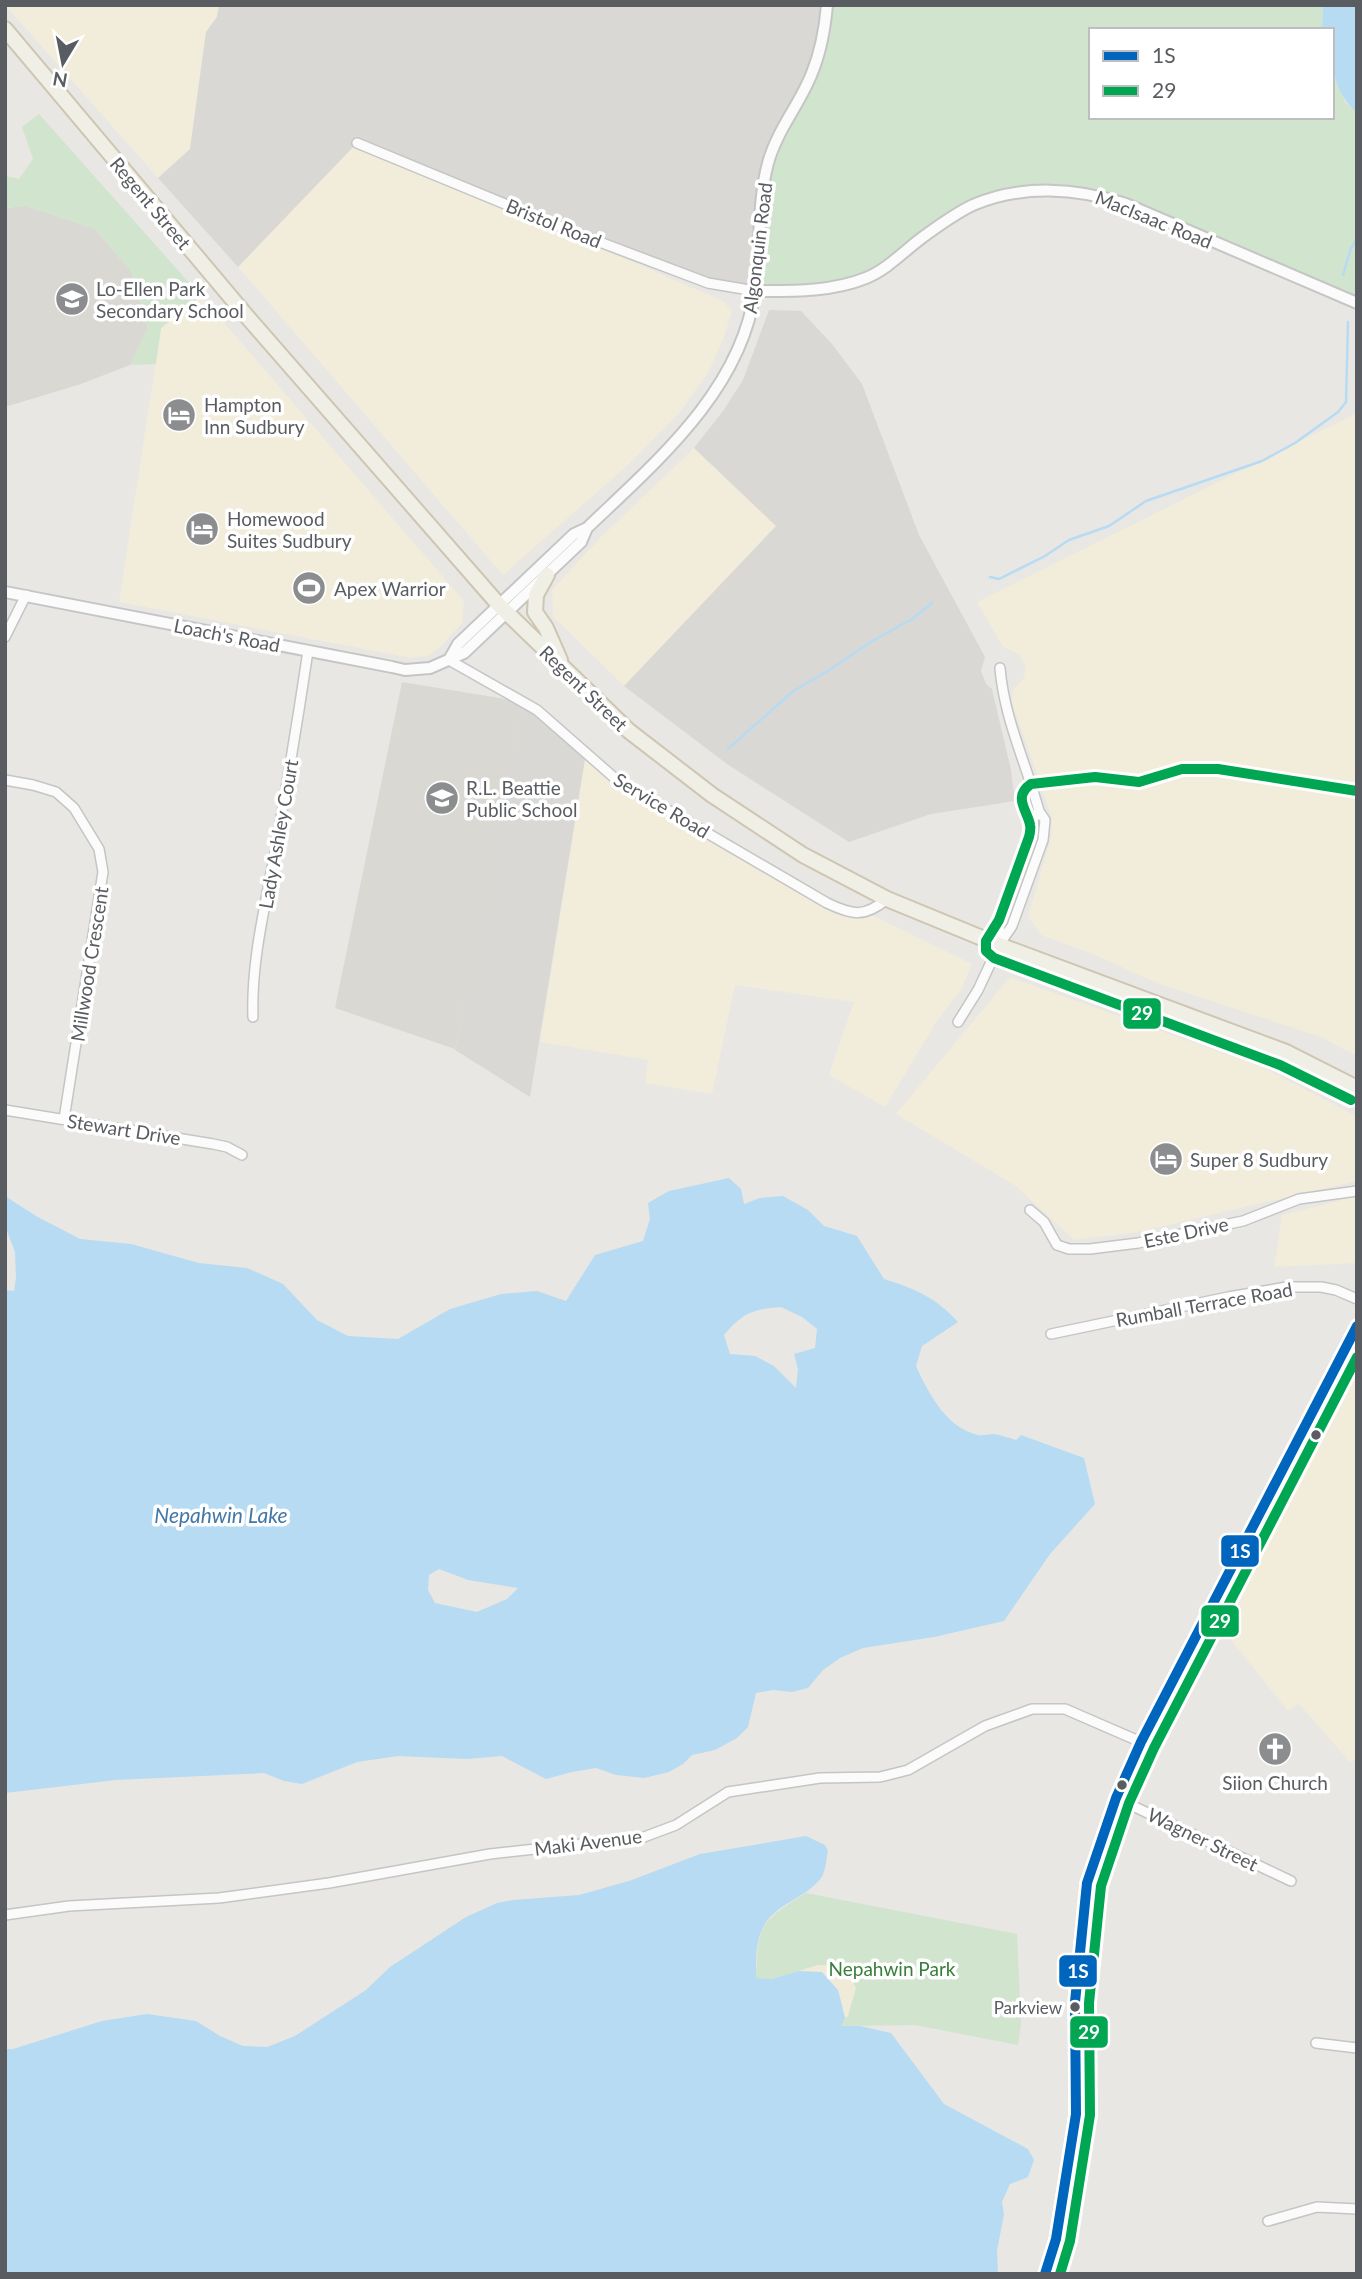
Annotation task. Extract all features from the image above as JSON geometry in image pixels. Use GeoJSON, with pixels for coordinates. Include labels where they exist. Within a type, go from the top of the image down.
{"type":"FeatureCollection","features":[{"type":"Feature","properties":{"kind":"main road","name":"Regent Street"},"geometry":{"type":"LineString","coordinates":[[5,29],[250,320],[503,609],[629,731],[712,796],[803,855],[887,900],[999,945],[1286,1052],[1357,1088]]}},
{"type":"Feature","properties":{"kind":"main road"},"geometry":{"type":"LineString","coordinates":[[547,575],[536,595],[535,612],[546,628],[563,668]]}},
{"type":"Feature","properties":{"kind":"main road"},"geometry":{"type":"LineString","coordinates":[[1045,2274],[1056,2239],[1076,2114],[1075,2001],[1087,1883],[1116,1798],[1141,1742],[1357,1326]]}},
{"type":"Feature","properties":{"kind":"street","name":"Algonquin Road"},"geometry":{"type":"LineString","coordinates":[[503,609],[573,534],[587,528],[691,424],[720,384],[741,343],[755,291],[762,190],[768,161],[812,74],[820,49],[827,5]]}},
{"type":"Feature","properties":{"kind":"street","name":"Bristol Road"},"geometry":{"type":"LineString","coordinates":[[357,143],[568,230],[708,283],[755,291]]}},
{"type":"Feature","properties":{"kind":"street","name":"MacIsaac Road"},"geometry":{"type":"LineString","coordinates":[[755,291],[799,292],[840,286],[869,277],[973,205],[1011,195],[1070,190],[1099,195],[1126,204],[1357,303]]}},
{"type":"Feature","properties":{"kind":"street","name":"Algonquin Road"},"geometry":{"type":"LineString","coordinates":[[503,609],[547,575],[581,542],[587,528]]}},
{"type":"Feature","properties":{"kind":"street","name":"Loach's Road"},"geometry":{"type":"LineString","coordinates":[[5,592],[405,670],[430,668],[449,660]]}},
{"type":"Feature","properties":{"kind":"street"},"geometry":{"type":"LineString","coordinates":[[5,637],[26,595]]}},
{"type":"Feature","properties":{"kind":"street"},"geometry":{"type":"LineString","coordinates":[[449,660],[458,644],[503,609]]}},
{"type":"Feature","properties":{"kind":"street","name":"Lady Ashley Court"},"geometry":{"type":"LineString","coordinates":[[253,1017],[252,993],[257,949],[292,757],[308,651]]}},
{"type":"Feature","properties":{"kind":"street","name":"Service Road"},"geometry":{"type":"LineString","coordinates":[[449,660],[537,710],[618,781],[827,903],[848,913],[868,913],[887,900]]}},
{"type":"Feature","properties":{"kind":"street"},"geometry":{"type":"LineString","coordinates":[[958,1022],[978,990],[999,945],[1000,918],[1031,835],[1034,818],[1039,811],[1007,712],[1000,668]]}},
{"type":"Feature","properties":{"kind":"street","name":"Millwood Crescent"},"geometry":{"type":"LineString","coordinates":[[5,780],[56,792],[74,808],[99,849],[103,872],[64,1119]]}},
{"type":"Feature","properties":{"kind":"street","name":"Stewart Drive"},"geometry":{"type":"LineString","coordinates":[[5,1110],[214,1144],[242,1155]]}},
{"type":"Feature","properties":{"kind":"street","name":"Este Drive"},"geometry":{"type":"LineString","coordinates":[[1030,1210],[1044,1222],[1056,1245],[1069,1249],[1090,1249],[1138,1243],[1243,1221],[1299,1199],[1357,1191]]}},
{"type":"Feature","properties":{"kind":"street","name":"Rumball Terrace Road"},"geometry":{"type":"LineString","coordinates":[[1051,1334],[1287,1287],[1321,1287],[1357,1299]]}},
{"type":"Feature","properties":{"kind":"street","name":"Maki Avenue"},"geometry":{"type":"LineString","coordinates":[[5,1915],[69,1906],[219,1898],[328,1883],[490,1854],[643,1837],[676,1825],[728,1792],[820,1778],[880,1777],[908,1770],[985,1726],[1032,1709],[1065,1709],[1141,1742]]}},
{"type":"Feature","properties":{"kind":"street","name":"Wagner Street"},"geometry":{"type":"LineString","coordinates":[[1116,1798],[1291,1881]]}},
{"type":"Feature","properties":{"kind":"street"},"geometry":{"type":"LineString","coordinates":[[1317,2043],[1357,2048]]}},
{"type":"Feature","properties":{"kind":"street"},"geometry":{"type":"LineString","coordinates":[[1268,2221],[1317,2207],[1357,2209]]}},
{"type":"Feature","properties":{"kind":"shaded area"},"geometry":{"type":"Polygon","coordinates":[[[5,5],[219,5],[217,17],[206,32],[190,149],[158,178],[5,5]]]}},
{"type":"Feature","properties":{"kind":"shaded area"},"geometry":{"type":"Polygon","coordinates":[[[219,5],[827,5],[755,291],[708,283],[357,143],[238,267],[158,178],[190,149],[206,32],[217,17],[219,5]]]}},
{"type":"Feature","properties":{"kind":"shaded area"},"geometry":{"type":"Polygon","coordinates":[[[357,143],[723,301],[732,311],[709,371],[680,412],[629,464],[503,575],[238,267],[357,143]]]}},
{"type":"Feature","properties":{"kind":"shaded area","name":"Lo-Ellen Park Secondary School"},"geometry":{"type":"Polygon","coordinates":[[[26,206],[95,229],[131,271],[148,328],[130,365],[81,384],[5,407],[5,208],[26,206]]]}},
{"type":"Feature","properties":{"kind":"shaded area"},"geometry":{"type":"Polygon","coordinates":[[[201,296],[464,601],[462,623],[440,647],[427,656],[411,658],[119,602],[161,328],[201,296]]]}},
{"type":"Feature","properties":{"kind":"shaded area"},"geometry":{"type":"Polygon","coordinates":[[[769,310],[801,311],[832,344],[862,384],[919,535],[985,657],[981,671],[986,684],[992,689],[1011,770],[1015,801],[931,814],[849,842],[727,764],[624,686],[776,526],[694,448],[743,380],[769,310]]]}},
{"type":"Feature","properties":{"kind":"shaded area"},"geometry":{"type":"Polygon","coordinates":[[[1357,413],[1357,1056],[1321,1037],[1157,983],[1090,953],[1041,935],[1028,916],[1052,835],[1052,818],[1012,703],[1013,690],[1024,678],[1026,667],[1019,654],[1003,647],[977,602],[1357,413]]]}},
{"type":"Feature","properties":{"kind":"shaded area"},"geometry":{"type":"Polygon","coordinates":[[[694,448],[776,526],[624,686],[553,616],[552,590],[600,538],[694,448]]]}},
{"type":"Feature","properties":{"kind":"shaded area","name":"R.L. Beattie Public School"},"geometry":{"type":"Polygon","coordinates":[[[402,682],[523,702],[455,1049],[335,1008],[402,682]]]}},
{"type":"Feature","properties":{"kind":"shaded area"},"geometry":{"type":"Polygon","coordinates":[[[523,702],[586,753],[530,1097],[455,1050],[523,702]]]}},
{"type":"Feature","properties":{"kind":"shaded area"},"geometry":{"type":"Polygon","coordinates":[[[586,753],[618,781],[848,913],[868,913],[972,964],[961,990],[937,1021],[885,1107],[829,1075],[854,1002],[735,985],[712,1094],[645,1083],[648,1060],[540,1042],[586,753]]]}},
{"type":"Feature","properties":{"kind":"shaded area"},"geometry":{"type":"Polygon","coordinates":[[[1010,977],[1262,1067],[1352,1114],[1357,1117],[1357,1181],[1138,1232],[1074,1240],[1016,1186],[896,1114],[1010,977]]]}},
{"type":"Feature","properties":{"kind":"shaded area"},"geometry":{"type":"Polygon","coordinates":[[[1357,1198],[1357,1263],[1274,1267],[1282,1215],[1357,1198]]]}},
{"type":"Feature","properties":{"kind":"shaded area"},"geometry":{"type":"Polygon","coordinates":[[[1357,1356],[1357,1759],[1350,1762],[1299,1704],[1288,1711],[1216,1621],[1285,1484],[1357,1356]]]}},
{"type":"Feature","properties":{"kind":"green space"},"geometry":{"type":"Polygon","coordinates":[[[827,5],[1323,5],[1322,28],[1089,28],[1089,119],[1334,119],[1334,74],[1345,102],[1357,113],[1357,303],[1126,204],[1049,190],[973,205],[888,265],[840,286],[755,291],[769,161],[812,74],[827,5]]]}},
{"type":"Feature","properties":{"kind":"green space"},"geometry":{"type":"Polygon","coordinates":[[[39,114],[201,296],[161,328],[156,364],[130,365],[148,327],[131,271],[95,229],[26,206],[5,208],[5,176],[19,179],[33,159],[22,127],[39,114]]]}},
{"type":"Feature","properties":{"kind":"green space","name":"Nepahwin Park"},"geometry":{"type":"Polygon","coordinates":[[[806,1893],[1017,1934],[1021,2024],[1018,2045],[915,2025],[841,2026],[799,1971],[772,1979],[756,1978],[758,1946],[764,1926],[770,1918],[806,1893]]]}},
{"type":"Feature","properties":{"kind":"sand"},"geometry":{"type":"Polygon","coordinates":[[[818,1965],[845,1966],[856,1988],[848,2016],[845,2018],[838,1990],[799,1971],[818,1965]]]}},
{"type":"Feature","properties":{"kind":"water"},"geometry":{"type":"Polygon","coordinates":[[[1323,5],[1357,5],[1357,113],[1342,95],[1335,75],[1334,28],[1322,28],[1323,5]]]}},
{"type":"Feature","properties":{"kind":"water","name":"Nepahwin Lake"},"geometry":{"type":"Polygon","coordinates":[[[729,1178],[741,1189],[744,1204],[760,1198],[783,1196],[808,1210],[824,1226],[857,1236],[884,1279],[924,1295],[942,1306],[958,1322],[922,1346],[916,1366],[932,1397],[947,1417],[978,1435],[994,1434],[1016,1440],[1021,1435],[1084,1458],[1095,1504],[1050,1554],[1004,1621],[934,1637],[863,1648],[840,1658],[823,1670],[808,1688],[792,1692],[773,1690],[756,1693],[748,1727],[737,1738],[715,1750],[692,1755],[669,1772],[644,1778],[616,1775],[596,1768],[546,1779],[502,1756],[467,1759],[398,1756],[357,1762],[302,1784],[284,1781],[264,1773],[116,1780],[5,1793],[5,1290],[14,1291],[16,1278],[15,1252],[5,1226],[5,1196],[80,1239],[131,1244],[199,1263],[247,1268],[283,1284],[317,1320],[348,1336],[398,1339],[450,1309],[501,1294],[537,1291],[566,1301],[595,1255],[643,1241],[650,1219],[648,1203],[669,1191],[729,1178]],[[781,1307],[749,1314],[724,1335],[730,1354],[755,1356],[774,1366],[796,1388],[798,1369],[794,1354],[815,1348],[817,1329],[802,1317],[781,1307]],[[439,1569],[429,1575],[428,1590],[435,1603],[477,1612],[507,1599],[518,1588],[468,1580],[439,1569]]]}},
{"type":"Feature","properties":{"kind":"water"},"geometry":{"type":"Polygon","coordinates":[[[806,1836],[825,1845],[828,1851],[824,1872],[815,1885],[777,1911],[765,1924],[758,1943],[756,1978],[772,1979],[799,1971],[822,1972],[838,1990],[845,2018],[841,2026],[860,2026],[891,2033],[944,2104],[1028,2149],[1034,2160],[1028,2177],[1010,2184],[1002,2202],[1004,2214],[997,2251],[998,2274],[5,2274],[5,2049],[13,2049],[102,2021],[147,2014],[196,2021],[243,2046],[267,2047],[295,2036],[366,1990],[390,1967],[466,1917],[497,1903],[579,1895],[629,1881],[700,1854],[806,1836]]]}},
{"type":"Feature","properties":{"kind":"waterway"},"geometry":{"type":"LineString","coordinates":[[1343,275],[1351,248],[1357,239]]}},
{"type":"Feature","properties":{"kind":"waterway"},"geometry":{"type":"LineString","coordinates":[[990,577],[999,579],[1045,556],[1069,540],[1109,526],[1146,501],[1262,461],[1295,443],[1338,412],[1346,402],[1348,322]]}},
{"type":"Feature","properties":{"kind":"waterway"},"geometry":{"type":"LineString","coordinates":[[728,749],[792,692],[912,619],[932,603]]}},
{"type":"Feature","properties":{"kind":"transit line","name":"29"},"geometry":{"type":"LineString","coordinates":[[1351,1100],[1280,1065],[994,958],[986,951],[986,941],[999,920],[1029,837],[1029,820],[1022,799],[1025,789],[1031,784],[1095,777],[1139,782],[1182,769],[1218,769],[1357,791]]}},
{"type":"Feature","properties":{"kind":"transit line","name":"1S"},"geometry":{"type":"LineString","coordinates":[[1045,2274],[1056,2239],[1076,2114],[1075,2002],[1087,1883],[1116,1798],[1141,1742],[1357,1326]]}},
{"type":"Feature","properties":{"kind":"transit line","name":"29"},"geometry":{"type":"LineString","coordinates":[[1060,2274],[1070,2241],[1090,2115],[1089,2003],[1101,1886],[1129,1803],[1154,1748],[1357,1357]]}},
{"type":"Feature","properties":{"kind":"place","name":"Lo-Ellen Park Secondary School"},"geometry":{"type":"Point","coordinates":[72,299]}},
{"type":"Feature","properties":{"kind":"place","name":"Hampton Inn Sudbury"},"geometry":{"type":"Point","coordinates":[179,415]}},
{"type":"Feature","properties":{"kind":"place","name":"Homewood Suites Sudbury"},"geometry":{"type":"Point","coordinates":[202,529]}},
{"type":"Feature","properties":{"kind":"place","name":"Apex Warrior"},"geometry":{"type":"Point","coordinates":[309,588]}},
{"type":"Feature","properties":{"kind":"place","name":"R.L. Beattie Public School"},"geometry":{"type":"Point","coordinates":[442,798]}},
{"type":"Feature","properties":{"kind":"place","name":"Super 8 Sudbury"},"geometry":{"type":"Point","coordinates":[1166,1159]}},
{"type":"Feature","properties":{"kind":"place","name":"Siion Church"},"geometry":{"type":"Point","coordinates":[1275,1749]}},
{"type":"Feature","properties":{"kind":"place","name":"Parkview"},"geometry":{"type":"Point","coordinates":[1075,2007]}}]}
